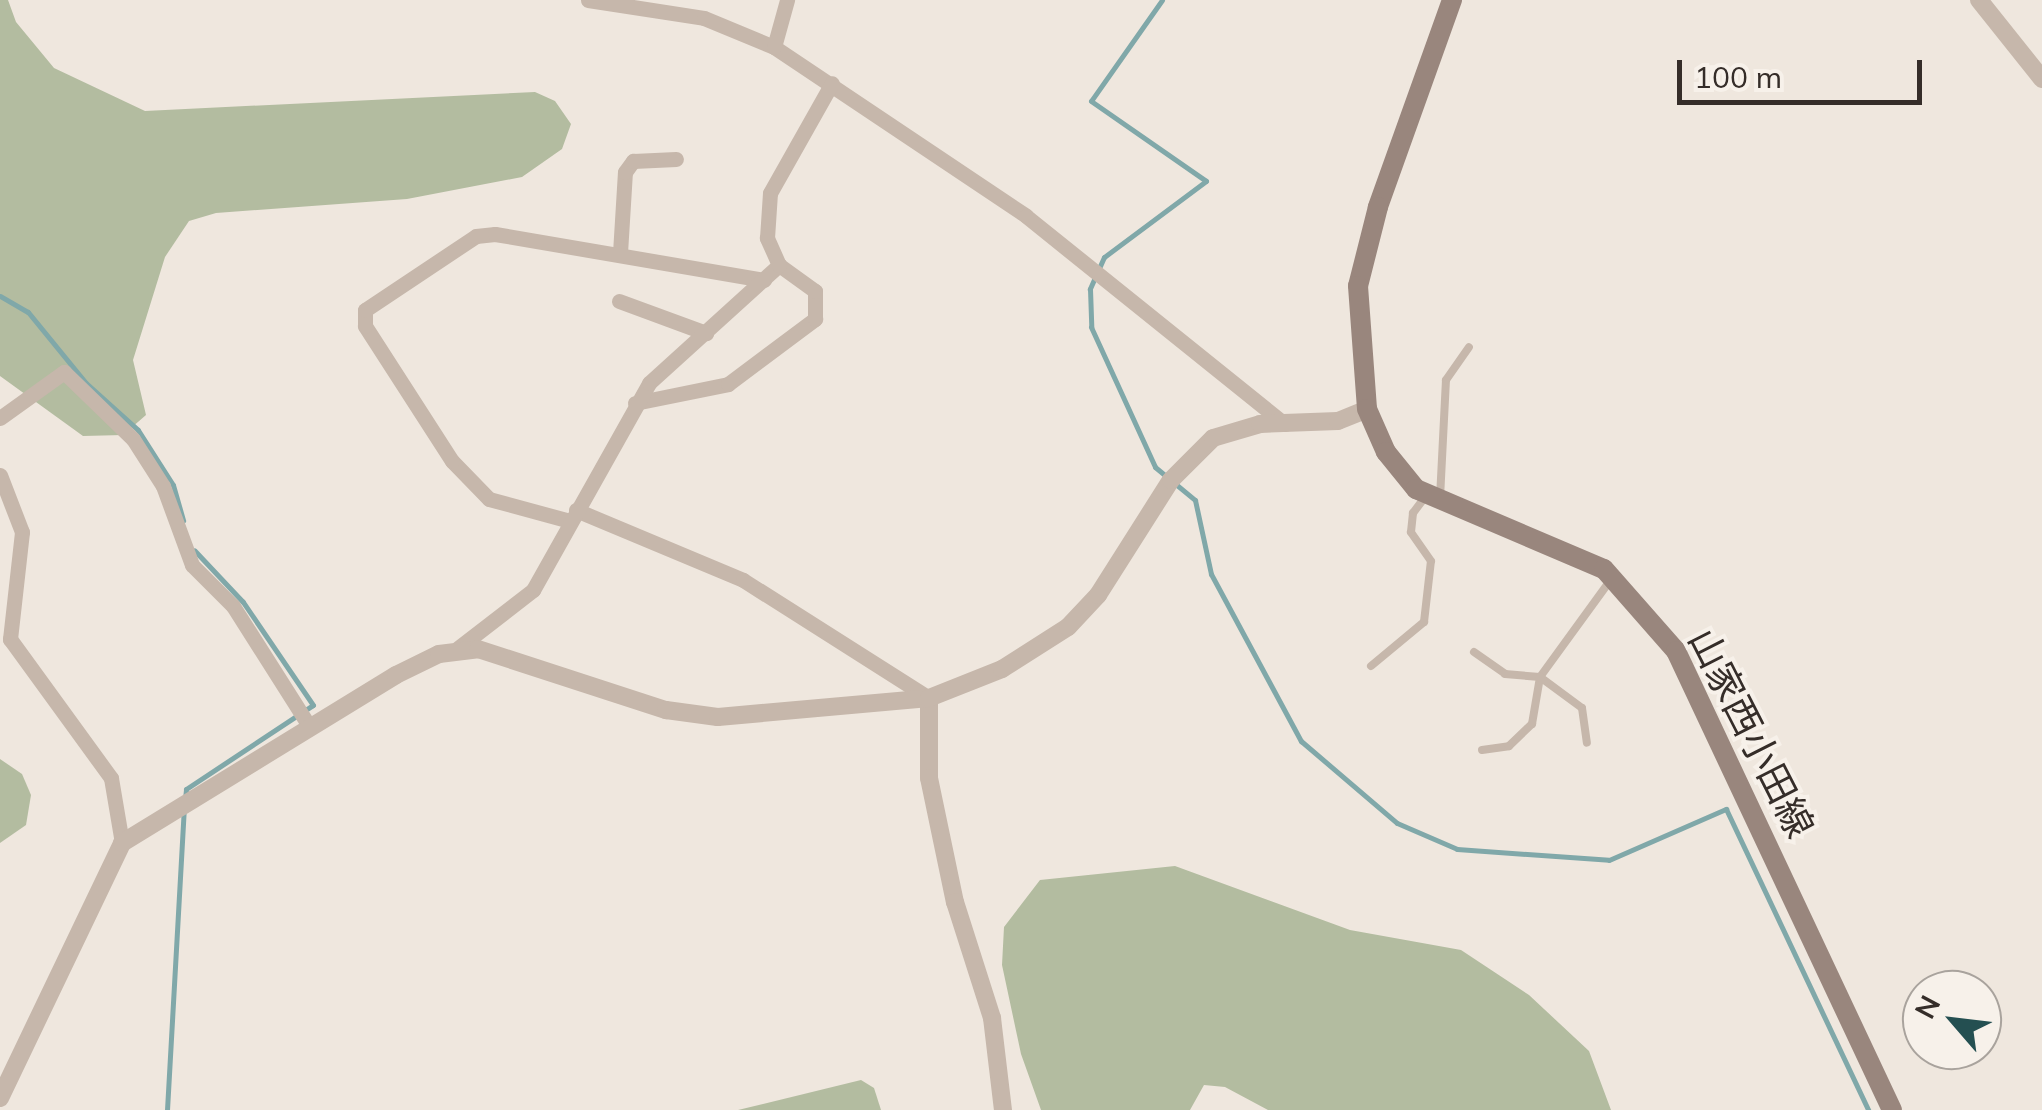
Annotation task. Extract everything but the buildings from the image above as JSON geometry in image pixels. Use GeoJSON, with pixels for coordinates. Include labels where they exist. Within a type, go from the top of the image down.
{"type":"FeatureCollection","features":[{"type":"Feature","properties":{"kind":"main road","name":"山家西小田線"},"geometry":{"type":"LineString","coordinates":[[1452,0],[1378,208],[1358,286],[1367,409],[1400,474],[1434,496],[1574,552],[1612,578],[1676,651],[1892,1110]]}},
{"type":"Feature","properties":{"kind":"street"},"geometry":{"type":"LineString","coordinates":[[588,0],[704,18],[774,47],[1026,216],[1285,424]]}},
{"type":"Feature","properties":{"kind":"street"},"geometry":{"type":"LineString","coordinates":[[774,47],[787,0]]}},
{"type":"Feature","properties":{"kind":"street"},"geometry":{"type":"LineString","coordinates":[[1979,0],[2042,79]]}},
{"type":"Feature","properties":{"kind":"street"},"geometry":{"type":"LineString","coordinates":[[635,402],[728,384],[815,319],[815,291],[779,265],[767,238],[770,193],[832,83]]}},
{"type":"Feature","properties":{"kind":"street"},"geometry":{"type":"LineString","coordinates":[[620,253],[625,172],[634,161],[676,159]]}},
{"type":"Feature","properties":{"kind":"street"},"geometry":{"type":"LineString","coordinates":[[764,280],[620,253],[476,236],[366,310],[363,318],[452,462],[489,498],[573,516],[743,580],[929,698]]}},
{"type":"Feature","properties":{"kind":"street"},"geometry":{"type":"LineString","coordinates":[[2,1085],[122,843],[308,724],[458,648],[533,590],[635,402],[779,265]]}},
{"type":"Feature","properties":{"kind":"street"},"geometry":{"type":"LineString","coordinates":[[620,301],[706,333]]}},
{"type":"Feature","properties":{"kind":"street"},"geometry":{"type":"LineString","coordinates":[[0,418],[64,372],[133,440],[163,486],[192,566],[234,606],[308,724]]}},
{"type":"Feature","properties":{"kind":"street"},"geometry":{"type":"LineString","coordinates":[[458,648],[501,654],[666,710],[718,718],[929,698],[1002,668],[1068,627],[1098,594],[1170,480],[1202,447],[1244,427],[1338,421],[1367,409]]}},
{"type":"Feature","properties":{"kind":"street"},"geometry":{"type":"LineString","coordinates":[[0,475],[22,532],[10,639],[111,778],[122,843]]}},
{"type":"Feature","properties":{"kind":"street"},"geometry":{"type":"LineString","coordinates":[[929,698],[929,778],[955,902],[992,1018],[1003,1110]]}},
{"type":"Feature","properties":{"kind":"lane"},"geometry":{"type":"LineString","coordinates":[[1371,666],[1424,622],[1432,562],[1411,532],[1413,513],[1434,496],[1446,380],[1469,347]]}},
{"type":"Feature","properties":{"kind":"lane"},"geometry":{"type":"LineString","coordinates":[[1482,750],[1509,746],[1532,724],[1540,677],[1612,578]]}},
{"type":"Feature","properties":{"kind":"lane"},"geometry":{"type":"LineString","coordinates":[[1474,652],[1505,674],[1540,677],[1582,708],[1588,743]]}},
{"type":"Feature","properties":{"kind":"green space"},"geometry":{"type":"Polygon","coordinates":[[[0,0],[8,0],[16,22],[54,68],[145,111],[535,92],[555,101],[571,124],[562,149],[522,177],[407,199],[216,213],[189,221],[165,257],[133,360],[146,415],[123,435],[83,436],[0,376],[0,0]]]}},
{"type":"Feature","properties":{"kind":"green space"},"geometry":{"type":"Polygon","coordinates":[[[0,759],[22,774],[31,795],[26,825],[0,843],[0,759]]]}},
{"type":"Feature","properties":{"kind":"green space"},"geometry":{"type":"Polygon","coordinates":[[[1175,866],[1350,930],[1461,950],[1529,995],[1589,1051],[1611,1110],[1268,1110],[1225,1087],[1204,1085],[1190,1110],[1041,1110],[1021,1054],[1002,965],[1004,927],[1040,880],[1175,866]]]}},
{"type":"Feature","properties":{"kind":"green space"},"geometry":{"type":"Polygon","coordinates":[[[861,1080],[874,1088],[881,1110],[738,1110],[861,1080]]]}},
{"type":"Feature","properties":{"kind":"waterway"},"geometry":{"type":"LineString","coordinates":[[1162,0],[1091,101],[1206,181],[1104,257],[1090,289],[1091,327],[1155,467],[1195,500],[1211,574],[1301,741],[1397,823],[1457,849],[1609,860],[1726,809],[1868,1110]]}},
{"type":"Feature","properties":{"kind":"waterway"},"geometry":{"type":"LineString","coordinates":[[0,296],[28,312],[86,383],[138,430],[173,485],[183,521]]}},
{"type":"Feature","properties":{"kind":"waterway"},"geometry":{"type":"LineString","coordinates":[[185,799],[186,789],[313,705],[243,602],[194,550]]}},
{"type":"Feature","properties":{"kind":"waterway"},"geometry":{"type":"LineString","coordinates":[[167,1110],[184,810]]}}]}
